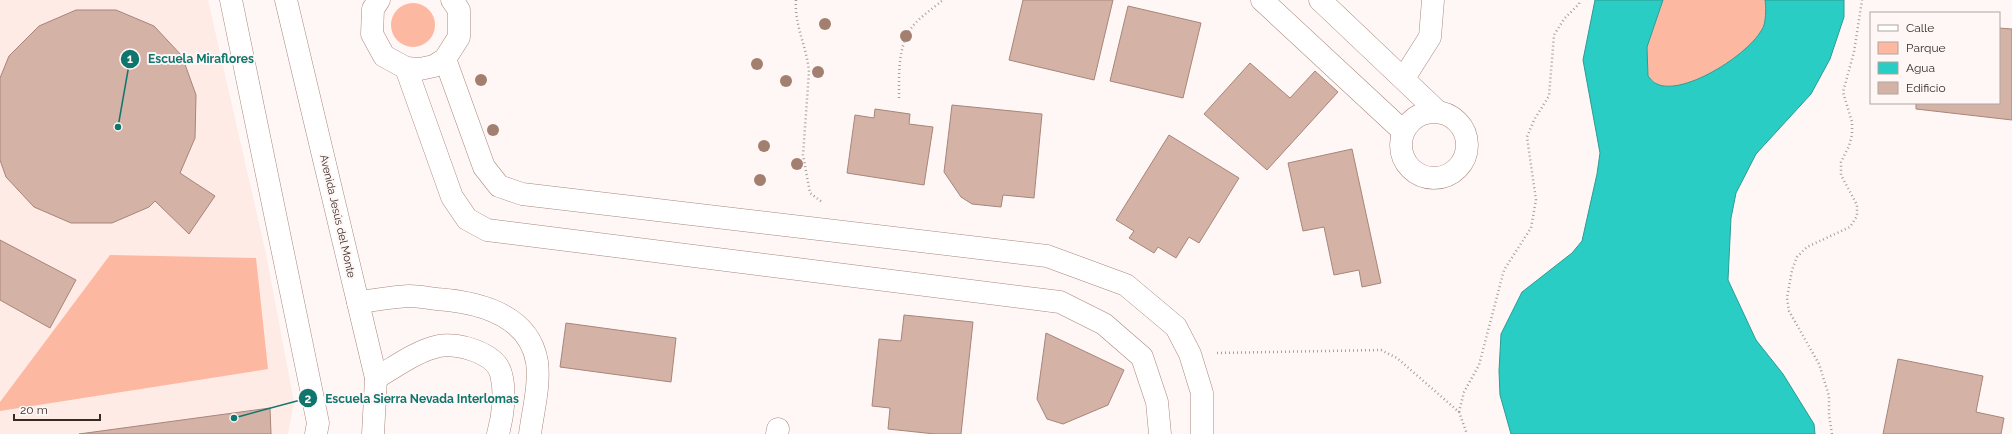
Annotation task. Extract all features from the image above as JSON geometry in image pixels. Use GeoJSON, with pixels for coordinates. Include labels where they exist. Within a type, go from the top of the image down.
{"type":"FeatureCollection","features":[{"type":"Feature","properties":{"kind":"street"},"geometry":{"type":"LineString","coordinates":[[231,0],[318,423],[316,434]]}},
{"type":"Feature","properties":{"kind":"street","name":"Avenida Jesús del Monte"},"geometry":{"type":"LineString","coordinates":[[286,0],[376,378],[373,434]]}},
{"type":"Feature","properties":{"kind":"street"},"geometry":{"type":"LineString","coordinates":[[375,3],[372,34],[384,56],[406,68],[420,69],[434,66],[445,59],[459,37],[459,10],[452,0]]}},
{"type":"Feature","properties":{"kind":"street"},"geometry":{"type":"LineString","coordinates":[[1262,0],[1403,131]]}},
{"type":"Feature","properties":{"kind":"street"},"geometry":{"type":"LineString","coordinates":[[1320,0],[1404,78],[1437,111],[1456,119],[1467,137],[1465,158],[1452,174],[1431,178],[1412,170],[1401,152],[1403,131],[1417,116],[1437,111]]}},
{"type":"Feature","properties":{"kind":"street"},"geometry":{"type":"LineString","coordinates":[[1404,78],[1430,37],[1433,0]]}},
{"type":"Feature","properties":{"kind":"street"},"geometry":{"type":"LineString","coordinates":[[445,59],[484,167],[499,186],[522,194],[1046,256],[1126,285],[1176,327],[1190,354],[1202,393],[1202,434]]}},
{"type":"Feature","properties":{"kind":"street"},"geometry":{"type":"LineString","coordinates":[[406,68],[452,197],[467,219],[487,230],[1060,302],[1104,324],[1142,357],[1157,402],[1160,434]]}},
{"type":"Feature","properties":{"kind":"street"},"geometry":{"type":"LineString","coordinates":[[358,302],[410,296],[445,299],[475,304],[498,312],[512,322],[524,334],[532,346],[536,361],[538,380],[530,434]]}},
{"type":"Feature","properties":{"kind":"street"},"geometry":{"type":"LineString","coordinates":[[376,378],[422,352],[439,346],[460,346],[476,351],[490,359],[501,372],[503,389],[502,420],[498,434]]}},
{"type":"Feature","properties":{"kind":"path"},"geometry":{"type":"LineString","coordinates":[[796,0],[798,23],[808,59],[809,72],[803,155],[806,176],[810,193],[815,198],[831,207],[822,229]]}},
{"type":"Feature","properties":{"kind":"path"},"geometry":{"type":"LineString","coordinates":[[899,98],[900,61],[906,36],[925,14],[943,0]]}},
{"type":"Feature","properties":{"kind":"path"},"geometry":{"type":"LineString","coordinates":[[1458,412],[1464,392],[1479,365],[1504,270],[1531,228],[1536,200],[1527,137],[1534,120],[1549,96],[1554,35],[1564,18],[1579,4],[1580,0]]}},
{"type":"Feature","properties":{"kind":"path"},"geometry":{"type":"LineString","coordinates":[[1832,434],[1829,415],[1829,396],[1819,364],[1789,311],[1787,298],[1792,270],[1797,257],[1807,247],[1850,227],[1857,216],[1857,205],[1841,175],[1841,162],[1849,146],[1852,135],[1852,122],[1843,92],[1854,52],[1862,0]]}},
{"type":"Feature","properties":{"kind":"path"},"geometry":{"type":"LineString","coordinates":[[1190,354],[1381,350],[1397,358],[1458,412],[1467,434]]}},
{"type":"Feature","properties":{"kind":"shaded area"},"geometry":{"type":"Polygon","coordinates":[[[0,0],[208,0],[266,254],[294,402],[288,434],[0,434],[0,0]]]}},
{"type":"Feature","properties":{"kind":"green space"},"geometry":{"type":"Polygon","coordinates":[[[1663,0],[1765,0],[1766,12],[1764,25],[1758,36],[1747,47],[1733,59],[1717,69],[1684,84],[1669,86],[1657,84],[1648,76],[1647,47],[1663,0]]]}},
{"type":"Feature","properties":{"kind":"green space"},"geometry":{"type":"Polygon","coordinates":[[[409,3],[417,3],[422,4],[429,9],[434,16],[434,34],[429,41],[422,46],[409,47],[401,44],[394,37],[391,29],[391,21],[394,13],[401,6],[409,3]]]}},
{"type":"Feature","properties":{"kind":"green space"},"geometry":{"type":"Polygon","coordinates":[[[110,255],[256,258],[268,369],[0,411],[0,402],[110,255]]]}},
{"type":"Feature","properties":{"kind":"water"},"geometry":{"type":"Polygon","coordinates":[[[1595,0],[1663,0],[1647,47],[1648,76],[1653,82],[1669,86],[1684,84],[1700,78],[1733,59],[1747,47],[1758,36],[1764,25],[1766,12],[1765,0],[1844,0],[1844,17],[1830,59],[1811,94],[1756,154],[1736,193],[1731,218],[1728,280],[1756,340],[1783,374],[1814,424],[1815,434],[1511,434],[1500,395],[1499,371],[1501,334],[1522,292],[1572,253],[1582,241],[1597,174],[1600,153],[1583,60],[1595,0]]]}},
{"type":"Feature","properties":{"kind":"building"},"geometry":{"type":"Polygon","coordinates":[[[1023,0],[1113,0],[1094,80],[1009,60],[1023,0]]]}},
{"type":"Feature","properties":{"kind":"building"},"geometry":{"type":"Polygon","coordinates":[[[1128,6],[1201,23],[1183,98],[1110,81],[1128,6]]]}},
{"type":"Feature","properties":{"kind":"building"},"geometry":{"type":"Polygon","coordinates":[[[76,10],[116,10],[154,26],[182,56],[196,95],[195,138],[180,173],[215,196],[189,234],[155,201],[149,207],[112,223],[71,223],[34,207],[6,177],[0,160],[0,78],[9,56],[39,26],[76,10]]]}},
{"type":"Feature","properties":{"kind":"building"},"geometry":{"type":"Polygon","coordinates":[[[2000,28],[2012,29],[2012,120],[1916,109],[1916,104],[2000,104],[2000,28]]]}},
{"type":"Feature","properties":{"kind":"building"},"geometry":{"type":"Polygon","coordinates":[[[1250,63],[1290,98],[1315,71],[1338,92],[1267,170],[1204,114],[1250,63]]]}},
{"type":"Feature","properties":{"kind":"building"},"geometry":{"type":"Polygon","coordinates":[[[952,105],[1042,114],[1034,198],[1003,195],[1001,207],[972,204],[961,197],[944,172],[952,105]]]}},
{"type":"Feature","properties":{"kind":"building"},"geometry":{"type":"Polygon","coordinates":[[[875,109],[910,114],[909,124],[933,127],[924,185],[847,173],[855,115],[874,118],[875,109]]]}},
{"type":"Feature","properties":{"kind":"building"},"geometry":{"type":"Polygon","coordinates":[[[1169,135],[1239,178],[1199,243],[1189,237],[1176,258],[1158,247],[1154,253],[1129,238],[1134,231],[1116,220],[1169,135]]]}},
{"type":"Feature","properties":{"kind":"building"},"geometry":{"type":"Polygon","coordinates":[[[1352,149],[1381,283],[1362,287],[1359,270],[1334,275],[1324,227],[1303,231],[1288,163],[1352,149]]]}},
{"type":"Feature","properties":{"kind":"building"},"geometry":{"type":"Polygon","coordinates":[[[0,240],[76,280],[50,328],[0,300],[0,240]]]}},
{"type":"Feature","properties":{"kind":"building"},"geometry":{"type":"Polygon","coordinates":[[[904,315],[973,322],[961,434],[935,434],[888,429],[890,408],[872,406],[879,339],[901,341],[904,315]]]}},
{"type":"Feature","properties":{"kind":"building"},"geometry":{"type":"Polygon","coordinates":[[[566,323],[676,338],[671,382],[560,367],[566,323]]]}},
{"type":"Feature","properties":{"kind":"building"},"geometry":{"type":"Polygon","coordinates":[[[1046,333],[1124,370],[1108,405],[1063,424],[1047,419],[1037,399],[1046,333]]]}},
{"type":"Feature","properties":{"kind":"building"},"geometry":{"type":"Polygon","coordinates":[[[1898,359],[1983,376],[1976,412],[2004,418],[2001,434],[1883,434],[1898,359]]]}},
{"type":"Feature","properties":{"kind":"building"},"geometry":{"type":"Polygon","coordinates":[[[270,408],[271,434],[79,434],[270,408]]]}},
{"type":"Feature","properties":{"kind":"place","name":"Escuela Miraflores"},"geometry":{"type":"Point","coordinates":[118,127]}},
{"type":"Feature","properties":{"kind":"place","name":"Escuela Sierra Nevada Interlomas"},"geometry":{"type":"Point","coordinates":[234,418]}}]}
